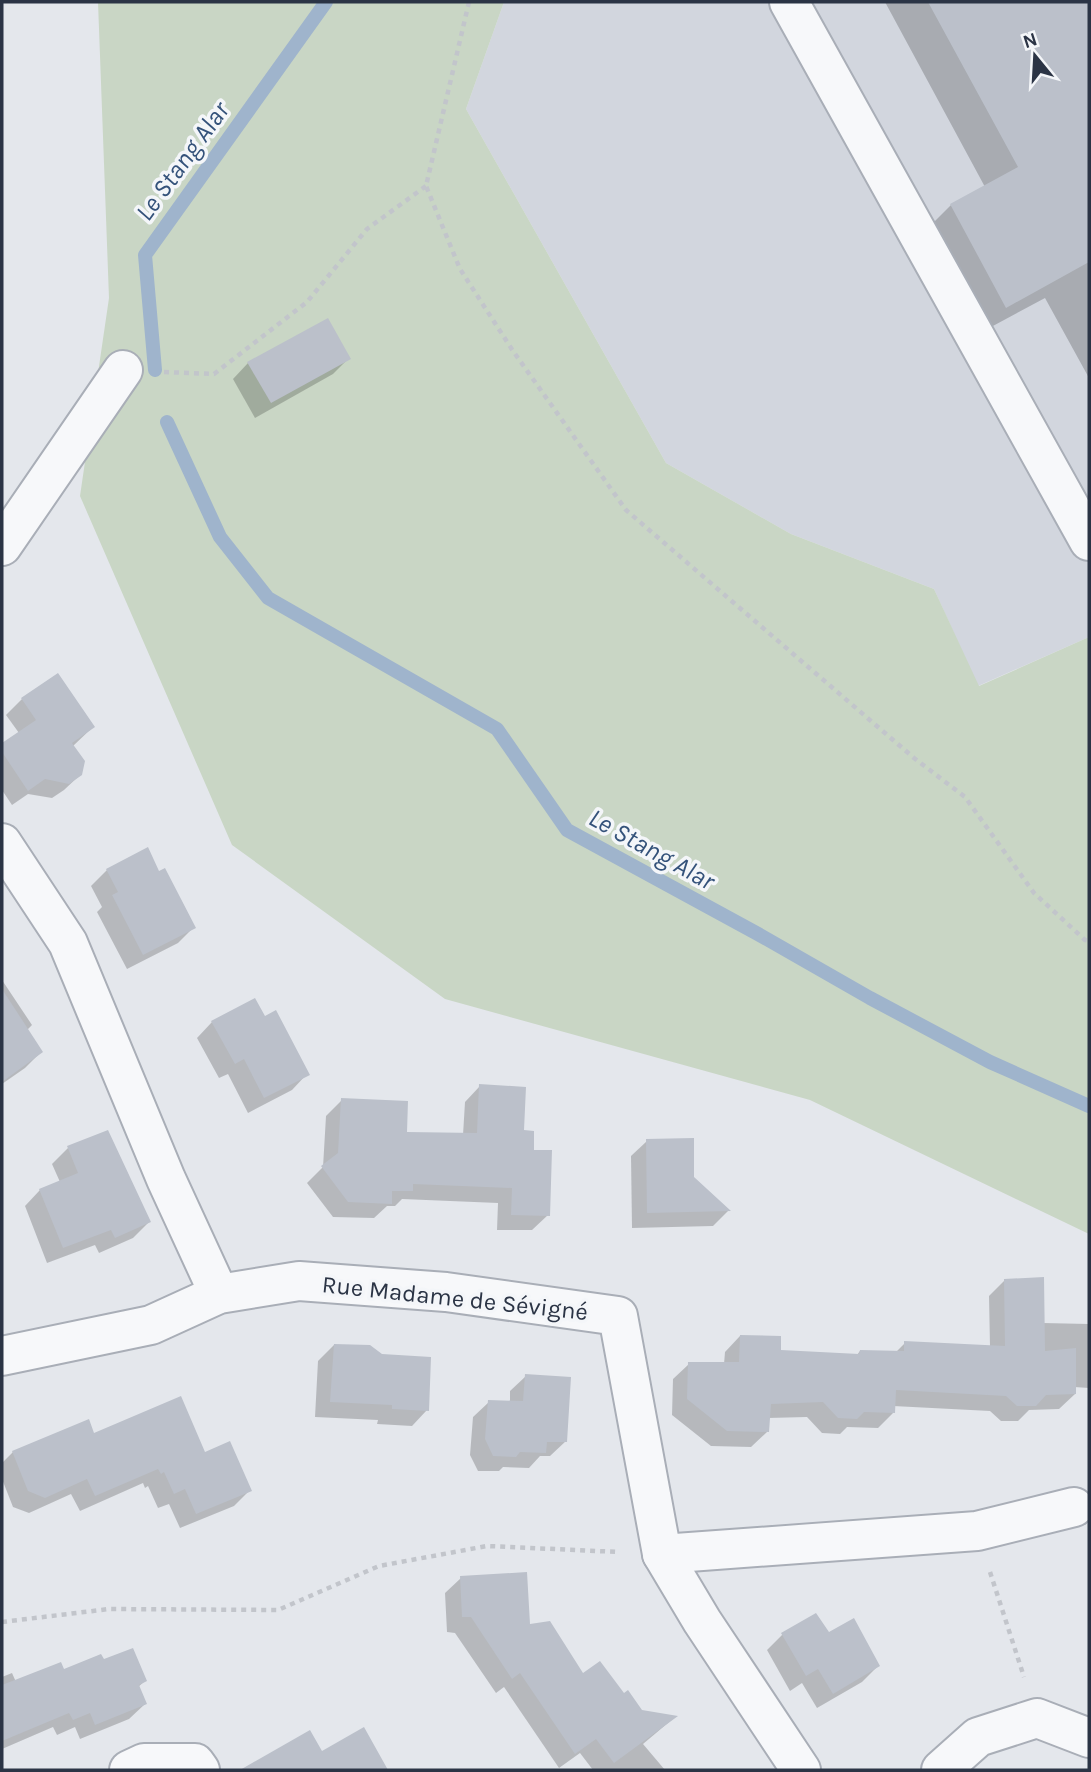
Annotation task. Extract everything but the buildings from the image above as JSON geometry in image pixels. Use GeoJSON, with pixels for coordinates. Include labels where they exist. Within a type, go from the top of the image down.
{"type":"FeatureCollection","features":[{"type":"Feature","properties":{"kind":"street"},"geometry":{"type":"LineString","coordinates":[[789,2],[1089,541]]}},
{"type":"Feature","properties":{"kind":"street"},"geometry":{"type":"LineString","coordinates":[[2,547],[122,370]]}},
{"type":"Feature","properties":{"kind":"street"},"geometry":{"type":"LineString","coordinates":[[2,843],[68,943],[166,1179],[219,1294]]}},
{"type":"Feature","properties":{"kind":"street","name":"Rue Madame de Sévigné"},"geometry":{"type":"LineString","coordinates":[[2,1356],[151,1325],[219,1294],[299,1281],[446,1292],[618,1316],[662,1554],[702,1621],[801,1770]]}},
{"type":"Feature","properties":{"kind":"street"},"geometry":{"type":"LineString","coordinates":[[662,1554],[977,1531],[1074,1507]]}},
{"type":"Feature","properties":{"kind":"street"},"geometry":{"type":"LineString","coordinates":[[941,1770],[978,1737],[1037,1718],[1089,1738]]}},
{"type":"Feature","properties":{"kind":"street"},"geometry":{"type":"LineString","coordinates":[[129,1770],[144,1763],[195,1763],[200,1770]]}},
{"type":"Feature","properties":{"kind":"path"},"geometry":{"type":"LineString","coordinates":[[470,2],[426,186],[460,269],[513,351],[626,510],[914,758],[965,797],[1034,893],[1089,941]]}},
{"type":"Feature","properties":{"kind":"path"},"geometry":{"type":"LineString","coordinates":[[122,370],[214,374],[307,302],[368,229],[426,186]]}},
{"type":"Feature","properties":{"kind":"path"},"geometry":{"type":"LineString","coordinates":[[977,1531],[1023,1675]]}},
{"type":"Feature","properties":{"kind":"path"},"geometry":{"type":"LineString","coordinates":[[2,1622],[109,1609],[278,1610],[379,1566],[487,1546],[662,1554]]}},
{"type":"Feature","properties":{"kind":"shaded area"},"geometry":{"type":"Polygon","coordinates":[[[504,2],[1089,2],[1089,637],[978,686],[934,589],[791,534],[666,463],[466,109],[504,2]]]}},
{"type":"Feature","properties":{"kind":"green space"},"geometry":{"type":"Polygon","coordinates":[[[98,2],[504,2],[466,109],[666,463],[791,534],[934,589],[979,686],[1089,637],[1089,1234],[810,1100],[445,999],[232,845],[80,496],[109,298],[98,2]]]}},
{"type":"Feature","properties":{"kind":"waterway","name":"Le Stang Alar"},"geometry":{"type":"LineString","coordinates":[[155,370],[145,255],[326,2]]}},
{"type":"Feature","properties":{"kind":"waterway","name":"Le Stang Alar"},"geometry":{"type":"LineString","coordinates":[[167,422],[220,537],[268,598],[497,729],[567,830],[990,1062],[1089,1106]]}}]}
